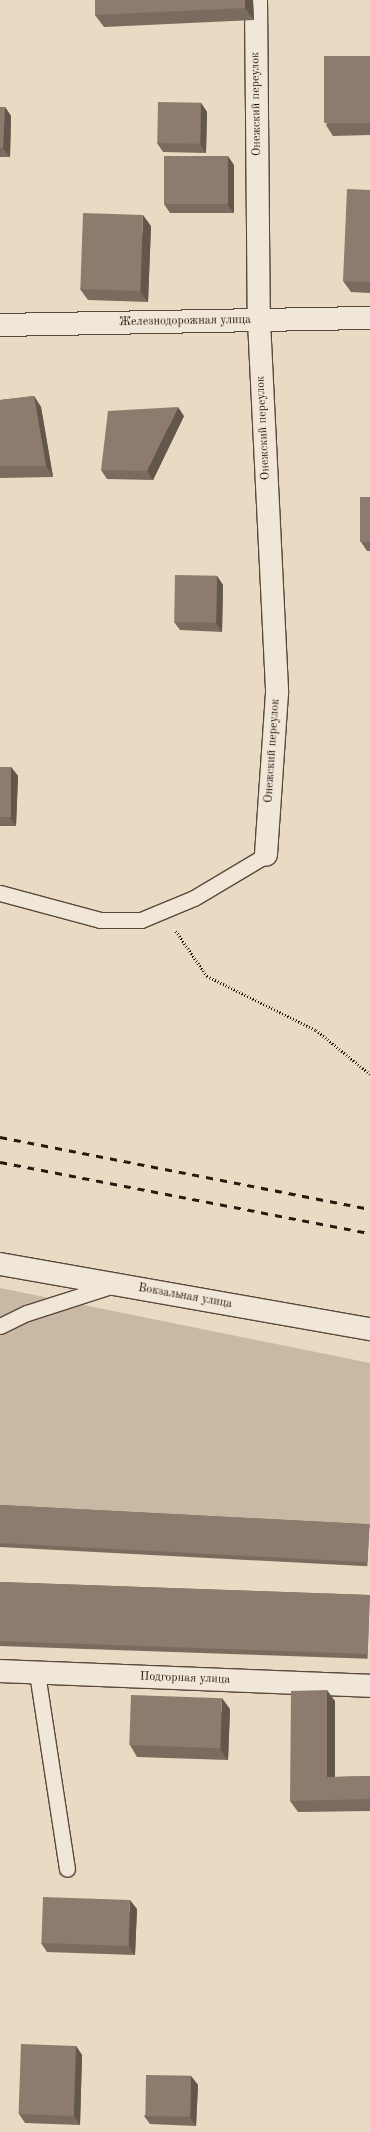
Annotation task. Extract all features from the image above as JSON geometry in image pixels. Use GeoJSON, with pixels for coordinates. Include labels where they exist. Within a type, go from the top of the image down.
{"type":"FeatureCollection","features":[{"type":"Feature","properties":{"kind":"street","name":"Онежский переулок"},"geometry":{"type":"LineString","coordinates":[[256,0],[260,321],[277,693],[266,854]]}},
{"type":"Feature","properties":{"kind":"street","name":"Железнодорожная улица"},"geometry":{"type":"LineString","coordinates":[[0,325],[370,318]]}},
{"type":"Feature","properties":{"kind":"street","name":"Вокзальная улица"},"geometry":{"type":"LineString","coordinates":[[0,1264],[370,1329]]}},
{"type":"Feature","properties":{"kind":"street","name":"Подгорная улица"},"geometry":{"type":"LineString","coordinates":[[0,1671],[370,1686]]}},
{"type":"Feature","properties":{"kind":"lane"},"geometry":{"type":"LineString","coordinates":[[0,893],[100,920],[141,920],[194,898],[266,854]]}},
{"type":"Feature","properties":{"kind":"lane"},"geometry":{"type":"LineString","coordinates":[[0,1326],[27,1313],[114,1285]]}},
{"type":"Feature","properties":{"kind":"lane"},"geometry":{"type":"LineString","coordinates":[[37,1673],[67,1869]]}},
{"type":"Feature","properties":{"kind":"path"},"geometry":{"type":"LineString","coordinates":[[165,909],[186,949],[207,976],[316,1030],[370,1074]]}},
{"type":"Feature","properties":{"kind":"shaded area"},"geometry":{"type":"Polygon","coordinates":[[[0,1288],[370,1363],[370,1528],[0,1510],[0,1288]]]}},
{"type":"Feature","properties":{"kind":"building"},"geometry":{"type":"Polygon","coordinates":[[[95,0],[245,0],[245,8],[95,15],[95,0]]]}},
{"type":"Feature","properties":{"kind":"building"},"geometry":{"type":"Polygon","coordinates":[[[324,56],[370,56],[370,123],[324,123],[324,56]]]}},
{"type":"Feature","properties":{"kind":"building"},"geometry":{"type":"Polygon","coordinates":[[[158,102],[201,103],[200,144],[157,143],[158,102]]]}},
{"type":"Feature","properties":{"kind":"building"},"geometry":{"type":"Polygon","coordinates":[[[0,107],[5,107],[3,148],[0,148],[0,107]]]}},
{"type":"Feature","properties":{"kind":"building"},"geometry":{"type":"Polygon","coordinates":[[[164,156],[228,156],[228,204],[164,204],[164,156]]]}},
{"type":"Feature","properties":{"kind":"building"},"geometry":{"type":"Polygon","coordinates":[[[347,189],[370,190],[370,282],[343,281],[347,189]]]}},
{"type":"Feature","properties":{"kind":"building"},"geometry":{"type":"Polygon","coordinates":[[[83,213],[143,215],[140,291],[80,289],[83,213]]]}},
{"type":"Feature","properties":{"kind":"building"},"geometry":{"type":"Polygon","coordinates":[[[34,396],[46,466],[0,466],[0,400],[34,396]]]}},
{"type":"Feature","properties":{"kind":"building"},"geometry":{"type":"Polygon","coordinates":[[[178,407],[147,471],[101,470],[108,411],[178,407]]]}},
{"type":"Feature","properties":{"kind":"building"},"geometry":{"type":"Polygon","coordinates":[[[360,497],[370,497],[370,542],[360,542],[360,497]]]}},
{"type":"Feature","properties":{"kind":"building"},"geometry":{"type":"Polygon","coordinates":[[[175,575],[217,576],[216,623],[174,622],[175,575]]]}},
{"type":"Feature","properties":{"kind":"building"},"geometry":{"type":"Polygon","coordinates":[[[0,767],[11,767],[11,817],[0,817],[0,767]]]}},
{"type":"Feature","properties":{"kind":"building"},"geometry":{"type":"Polygon","coordinates":[[[0,1505],[369,1524],[368,1562],[0,1543],[0,1505]]]}},
{"type":"Feature","properties":{"kind":"building"},"geometry":{"type":"Polygon","coordinates":[[[0,1582],[370,1595],[368,1654],[0,1641],[0,1582]]]}},
{"type":"Feature","properties":{"kind":"building"},"geometry":{"type":"Polygon","coordinates":[[[327,1690],[327,1777],[370,1776],[370,1799],[290,1801],[291,1691],[327,1690]]]}},
{"type":"Feature","properties":{"kind":"building"},"geometry":{"type":"Polygon","coordinates":[[[131,1695],[222,1698],[220,1748],[129,1745],[131,1695]]]}},
{"type":"Feature","properties":{"kind":"building"},"geometry":{"type":"Polygon","coordinates":[[[43,1897],[130,1900],[128,1946],[41,1943],[43,1897]]]}},
{"type":"Feature","properties":{"kind":"building"},"geometry":{"type":"Polygon","coordinates":[[[21,2044],[76,2046],[74,2116],[19,2114],[21,2044]]]}},
{"type":"Feature","properties":{"kind":"building"},"geometry":{"type":"Polygon","coordinates":[[[146,2075],[191,2076],[190,2117],[145,2116],[146,2075]]]}},
{"type":"Feature","properties":{"kind":"railway"},"geometry":{"type":"LineString","coordinates":[[0,1137],[370,1209]]}},
{"type":"Feature","properties":{"kind":"railway"},"geometry":{"type":"LineString","coordinates":[[0,1162],[370,1233]]}}]}
